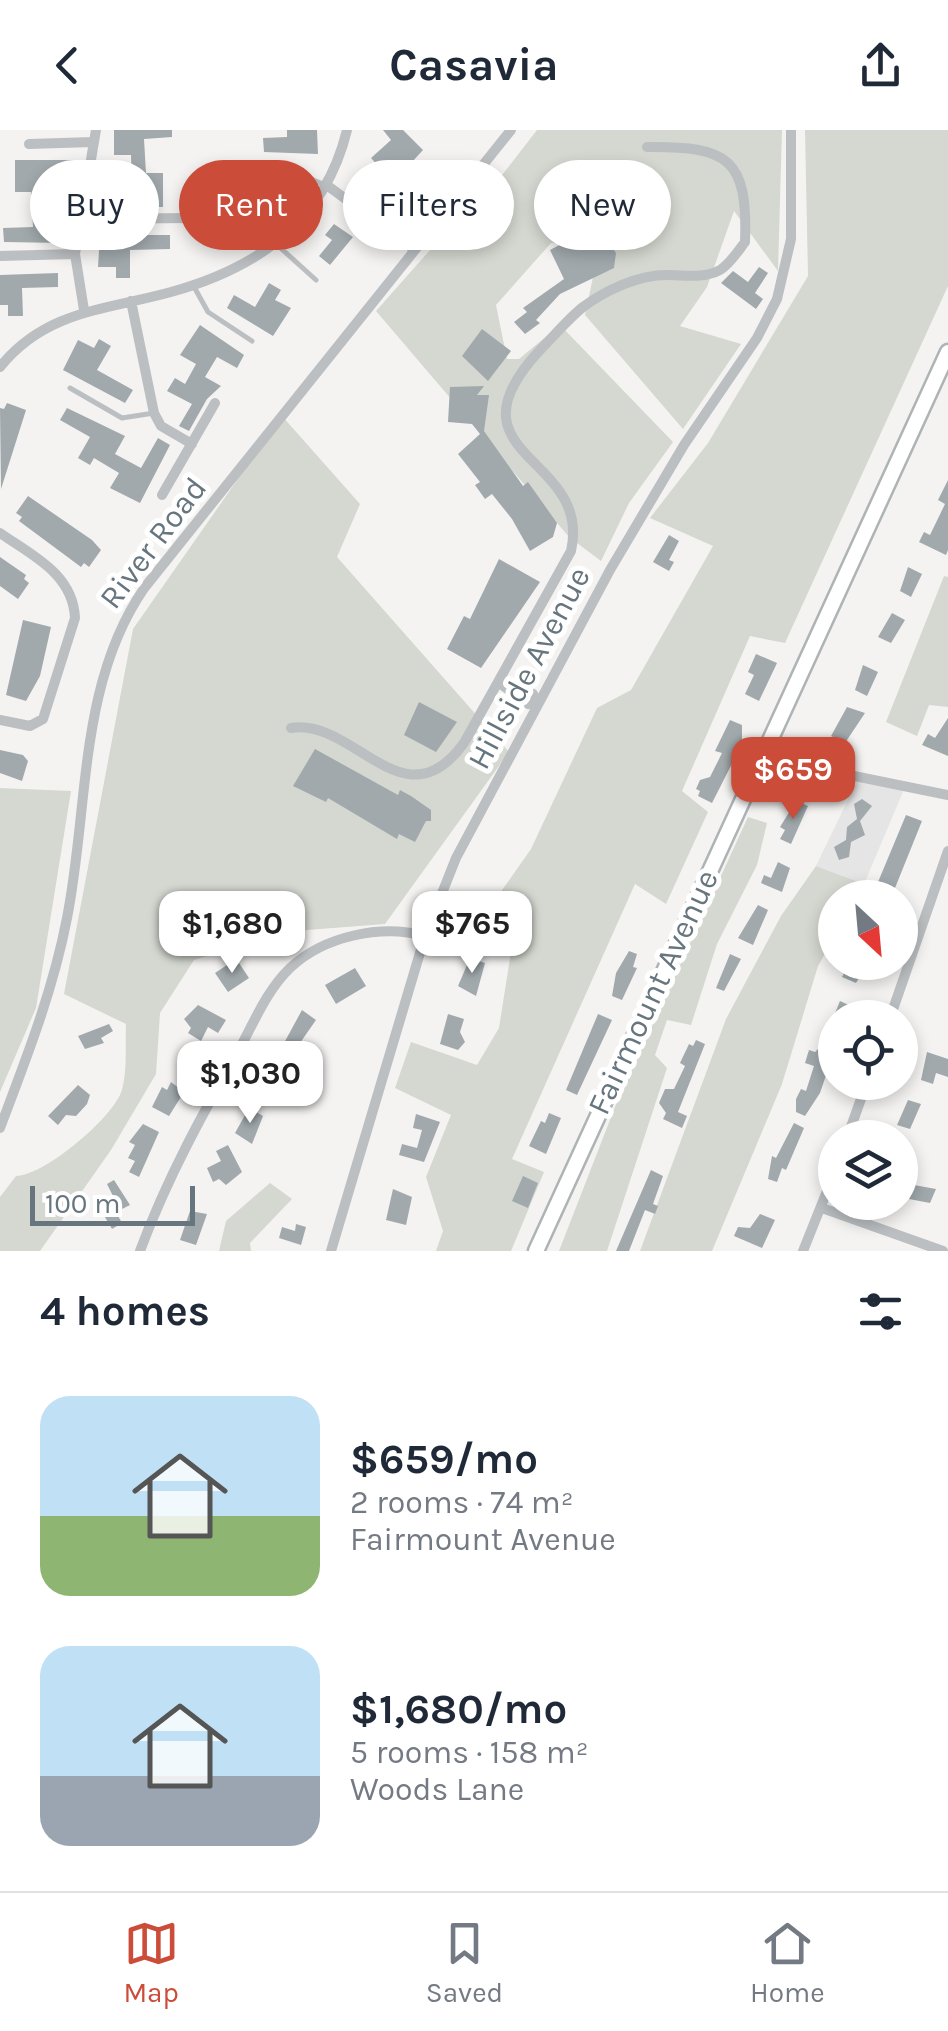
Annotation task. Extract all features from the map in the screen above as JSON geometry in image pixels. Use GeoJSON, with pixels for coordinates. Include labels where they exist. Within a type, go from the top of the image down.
{"type":"FeatureCollection","features":[{"type":"Feature","properties":{"kind":"main road","name":"Fairmount Avenue"},"geometry":{"type":"LineString","coordinates":[[536,1251],[948,352]]}},
{"type":"Feature","properties":{"kind":"street"},"geometry":{"type":"LineString","coordinates":[[90,160],[96,130]]}},
{"type":"Feature","properties":{"kind":"street"},"geometry":{"type":"LineString","coordinates":[[323,193],[347,130]]}},
{"type":"Feature","properties":{"kind":"street","name":"River Road"},"geometry":{"type":"LineString","coordinates":[[487,160],[511,130]]}},
{"type":"Feature","properties":{"kind":"street","name":"Hillside Avenue"},"geometry":{"type":"LineString","coordinates":[[331,1251],[425,936],[456,858],[535,702],[673,464],[756,338],[776,298],[790,240],[791,130]]}},
{"type":"Feature","properties":{"kind":"street"},"geometry":{"type":"LineString","coordinates":[[28,144],[94,142]]}},
{"type":"Feature","properties":{"kind":"street"},"geometry":{"type":"LineString","coordinates":[[291,728],[309,726],[394,770],[420,775],[452,760],[501,684],[571,550],[576,529],[566,499],[512,438],[505,401],[512,382],[598,296],[663,274],[691,276],[718,271],[746,242],[747,196],[737,172],[722,156],[686,146],[647,147]]}},
{"type":"Feature","properties":{"kind":"street"},"geometry":{"type":"LineString","coordinates":[[328,186],[343,197]]}},
{"type":"Feature","properties":{"kind":"street"},"geometry":{"type":"LineString","coordinates":[[74,250],[84,310]]}},
{"type":"Feature","properties":{"kind":"street"},"geometry":{"type":"LineString","coordinates":[[0,367],[29,337],[84,310],[193,286],[261,250]]}},
{"type":"Feature","properties":{"kind":"street","name":"River Road"},"geometry":{"type":"LineString","coordinates":[[0,1128],[45,1010],[59,954],[98,696],[117,633],[146,587],[415,250]]}},
{"type":"Feature","properties":{"kind":"street"},"geometry":{"type":"LineString","coordinates":[[0,256],[74,254]]}},
{"type":"Feature","properties":{"kind":"street"},"geometry":{"type":"LineString","coordinates":[[131,301],[154,414],[162,426],[192,444]]}},
{"type":"Feature","properties":{"kind":"street"},"geometry":{"type":"LineString","coordinates":[[162,496],[215,403]]}},
{"type":"Feature","properties":{"kind":"street"},"geometry":{"type":"LineString","coordinates":[[0,534],[63,580],[74,601],[75,618],[43,719],[30,726],[0,720]]}},
{"type":"Feature","properties":{"kind":"street"},"geometry":{"type":"LineString","coordinates":[[501,684],[511,682],[532,694],[535,702]]}},
{"type":"Feature","properties":{"kind":"street"},"geometry":{"type":"LineString","coordinates":[[761,757],[948,795]]}},
{"type":"Feature","properties":{"kind":"street"},"geometry":{"type":"LineString","coordinates":[[896,1000],[948,851]]}},
{"type":"Feature","properties":{"kind":"street"},"geometry":{"type":"LineString","coordinates":[[140,1251],[177,1160],[272,989],[288,970],[319,948],[352,938],[400,930],[425,936]]}},
{"type":"Feature","properties":{"kind":"street"},"geometry":{"type":"LineString","coordinates":[[802,1251],[818,1217]]}},
{"type":"Feature","properties":{"kind":"street"},"geometry":{"type":"LineString","coordinates":[[856,1220],[943,1251]]}},
{"type":"Feature","properties":{"kind":"lane"},"geometry":{"type":"LineString","coordinates":[[323,184],[328,186]]}},
{"type":"Feature","properties":{"kind":"lane"},"geometry":{"type":"LineString","coordinates":[[284,250],[316,280]]}},
{"type":"Feature","properties":{"kind":"lane"},"geometry":{"type":"LineString","coordinates":[[193,286],[208,312],[252,341]]}},
{"type":"Feature","properties":{"kind":"lane"},"geometry":{"type":"LineString","coordinates":[[70,388],[122,418],[154,414]]}},
{"type":"Feature","properties":{"kind":"shaded area"},"geometry":{"type":"Polygon","coordinates":[[[537,130],[782,130],[778,271],[734,211],[707,287],[680,326],[741,344],[683,429],[585,315],[593,277],[590,250],[671,250],[671,160],[534,160],[534,250],[545,250],[496,305],[507,359],[519,359],[560,325],[673,442],[629,503],[601,561],[569,537],[376,311],[430,250],[514,250],[514,160],[537,130]]]}},
{"type":"Feature","properties":{"kind":"shaded area"},"geometry":{"type":"Polygon","coordinates":[[[805,130],[948,130],[948,286],[785,643],[750,636],[682,791],[708,812],[666,904],[635,884],[512,1159],[544,1172],[511,1251],[436,1251],[443,1231],[426,1177],[451,1115],[395,1088],[411,1042],[477,1065],[499,1028],[511,952],[469,937],[531,849],[597,708],[631,690],[713,546],[650,518],[708,443],[808,276],[805,130]]]}},
{"type":"Feature","properties":{"kind":"shaded area"},"geometry":{"type":"Polygon","coordinates":[[[282,416],[360,504],[337,557],[509,752],[385,924],[281,932],[194,960],[160,1013],[156,1074],[111,1150],[40,1251],[0,1251],[0,1197],[16,1176],[43,1167],[89,1132],[113,1106],[123,1088],[126,1024],[64,994],[133,629],[282,416]]]}},
{"type":"Feature","properties":{"kind":"shaded area"},"geometry":{"type":"Polygon","coordinates":[[[944,576],[948,577],[948,707],[929,705],[917,736],[886,722],[944,576]]]}},
{"type":"Feature","properties":{"kind":"shaded area"},"geometry":{"type":"Polygon","coordinates":[[[859,777],[905,787],[866,880],[853,880],[816,866],[859,777]]]}},
{"type":"Feature","properties":{"kind":"shaded area"},"geometry":{"type":"Polygon","coordinates":[[[0,788],[71,791],[36,1008],[0,1092],[0,788]]]}},
{"type":"Feature","properties":{"kind":"shaded area"},"geometry":{"type":"Polygon","coordinates":[[[748,817],[767,823],[757,865],[717,944],[691,1025],[667,1020],[655,1055],[667,1068],[607,1251],[559,1251],[615,1107],[748,817]]]}},
{"type":"Feature","properties":{"kind":"shaded area"},"geometry":{"type":"Polygon","coordinates":[[[816,866],[853,880],[818,880],[818,966],[782,1084],[712,1251],[640,1251],[726,1019],[781,916],[816,866]]]}},
{"type":"Feature","properties":{"kind":"shaded area"},"geometry":{"type":"Polygon","coordinates":[[[270,1183],[292,1199],[250,1243],[251,1251],[219,1251],[226,1221],[270,1183]]]}},
{"type":"Feature","properties":{"kind":"building"},"geometry":{"type":"Polygon","coordinates":[[[114,130],[172,130],[172,137],[144,139],[145,160],[114,155],[114,130]]]}},
{"type":"Feature","properties":{"kind":"building"},"geometry":{"type":"Polygon","coordinates":[[[287,130],[317,130],[318,154],[264,152],[263,138],[287,137],[287,130]]]}},
{"type":"Feature","properties":{"kind":"building"},"geometry":{"type":"Polygon","coordinates":[[[383,130],[403,130],[423,150],[414,160],[373,160],[391,140],[383,130]]]}},
{"type":"Feature","properties":{"kind":"building"},"geometry":{"type":"Polygon","coordinates":[[[15,160],[30,160],[30,192],[15,192],[15,160]]]}},
{"type":"Feature","properties":{"kind":"building"},"geometry":{"type":"Polygon","coordinates":[[[159,173],[163,173],[163,207],[159,207],[159,173]]]}},
{"type":"Feature","properties":{"kind":"building"},"geometry":{"type":"Polygon","coordinates":[[[334,224],[343,230],[343,249],[330,265],[319,256],[332,240],[325,235],[334,224]]]}},
{"type":"Feature","properties":{"kind":"building"},"geometry":{"type":"Polygon","coordinates":[[[30,227],[30,242],[4,242],[3,228],[30,227]]]}},
{"type":"Feature","properties":{"kind":"building"},"geometry":{"type":"Polygon","coordinates":[[[159,235],[170,235],[170,249],[159,249],[159,235]]]}},
{"type":"Feature","properties":{"kind":"building"},"geometry":{"type":"Polygon","coordinates":[[[99,250],[130,250],[130,278],[116,278],[116,267],[98,267],[99,250]]]}},
{"type":"Feature","properties":{"kind":"building"},"geometry":{"type":"Polygon","coordinates":[[[550,250],[616,253],[614,268],[560,294],[536,320],[540,323],[525,334],[514,322],[527,312],[523,308],[564,279],[550,250]]]}},
{"type":"Feature","properties":{"kind":"building"},"geometry":{"type":"Polygon","coordinates":[[[759,267],[768,273],[755,293],[763,299],[756,309],[721,283],[733,271],[748,282],[759,267]]]}},
{"type":"Feature","properties":{"kind":"building"},"geometry":{"type":"Polygon","coordinates":[[[58,273],[58,287],[22,288],[23,316],[8,316],[8,305],[0,305],[0,275],[58,273]]]}},
{"type":"Feature","properties":{"kind":"building"},"geometry":{"type":"Polygon","coordinates":[[[269,283],[281,290],[275,300],[291,308],[273,336],[227,308],[234,295],[255,307],[269,283]]]}},
{"type":"Feature","properties":{"kind":"building"},"geometry":{"type":"Polygon","coordinates":[[[200,325],[244,355],[237,368],[217,357],[205,377],[221,386],[207,399],[189,431],[179,426],[192,404],[167,391],[175,378],[185,384],[196,364],[180,355],[200,325]]]}},
{"type":"Feature","properties":{"kind":"building"},"geometry":{"type":"Polygon","coordinates":[[[482,329],[511,351],[488,381],[462,356],[482,329]]]}},
{"type":"Feature","properties":{"kind":"building"},"geometry":{"type":"Polygon","coordinates":[[[99,339],[111,346],[97,370],[133,390],[125,403],[63,370],[78,340],[94,348],[99,339]]]}},
{"type":"Feature","properties":{"kind":"building"},"geometry":{"type":"Polygon","coordinates":[[[484,386],[477,395],[489,395],[484,431],[523,486],[528,482],[557,523],[553,537],[530,551],[492,494],[485,499],[475,485],[480,482],[458,454],[480,434],[472,424],[448,422],[450,387],[484,386]]]}},
{"type":"Feature","properties":{"kind":"building"},"geometry":{"type":"Polygon","coordinates":[[[7,403],[26,410],[1,489],[0,408],[4,409],[7,403]]]}},
{"type":"Feature","properties":{"kind":"building"},"geometry":{"type":"Polygon","coordinates":[[[67,408],[125,436],[115,454],[141,468],[158,438],[170,445],[140,503],[110,488],[119,473],[94,458],[90,465],[78,458],[90,437],[60,420],[67,408]]]}},
{"type":"Feature","properties":{"kind":"building"},"geometry":{"type":"Polygon","coordinates":[[[948,480],[946,555],[919,542],[924,532],[930,535],[945,504],[938,500],[948,480]]]}},
{"type":"Feature","properties":{"kind":"building"},"geometry":{"type":"Polygon","coordinates":[[[28,496],[101,550],[89,567],[84,563],[81,567],[19,521],[22,517],[16,513],[28,496]]]}},
{"type":"Feature","properties":{"kind":"building"},"geometry":{"type":"Polygon","coordinates":[[[669,535],[679,541],[669,560],[674,562],[669,571],[653,562],[669,535]]]}},
{"type":"Feature","properties":{"kind":"building"},"geometry":{"type":"Polygon","coordinates":[[[0,557],[26,575],[24,579],[29,583],[18,599],[0,586],[0,557]]]}},
{"type":"Feature","properties":{"kind":"building"},"geometry":{"type":"Polygon","coordinates":[[[499,559],[540,582],[481,668],[447,649],[464,616],[470,619],[499,559]]]}},
{"type":"Feature","properties":{"kind":"building"},"geometry":{"type":"Polygon","coordinates":[[[908,567],[922,574],[911,597],[900,591],[908,567]]]}},
{"type":"Feature","properties":{"kind":"building"},"geometry":{"type":"Polygon","coordinates":[[[892,613],[905,620],[891,643],[878,637],[892,613]]]}},
{"type":"Feature","properties":{"kind":"building"},"geometry":{"type":"Polygon","coordinates":[[[23,620],[51,627],[40,676],[26,701],[6,695],[23,620]]]}},
{"type":"Feature","properties":{"kind":"building"},"geometry":{"type":"Polygon","coordinates":[[[756,654],[777,663],[759,701],[745,694],[754,675],[748,672],[756,654]]]}},
{"type":"Feature","properties":{"kind":"building"},"geometry":{"type":"Polygon","coordinates":[[[863,665],[878,672],[867,696],[855,690],[863,665]]]}},
{"type":"Feature","properties":{"kind":"building"},"geometry":{"type":"Polygon","coordinates":[[[419,702],[457,722],[436,752],[404,735],[419,702]]]}},
{"type":"Feature","properties":{"kind":"building"},"geometry":{"type":"Polygon","coordinates":[[[847,707],[865,713],[845,743],[831,736],[847,707]]]}},
{"type":"Feature","properties":{"kind":"building"},"geometry":{"type":"Polygon","coordinates":[[[948,718],[948,756],[922,745],[928,734],[935,738],[948,718]]]}},
{"type":"Feature","properties":{"kind":"building"},"geometry":{"type":"Polygon","coordinates":[[[730,720],[742,725],[742,744],[712,803],[698,796],[700,791],[696,789],[700,780],[710,777],[722,753],[715,751],[730,720]]]}},
{"type":"Feature","properties":{"kind":"building"},"geometry":{"type":"Polygon","coordinates":[[[315,749],[398,795],[400,790],[431,810],[431,821],[426,821],[415,842],[399,834],[397,839],[328,798],[326,802],[293,786],[315,749]]]}},
{"type":"Feature","properties":{"kind":"building"},"geometry":{"type":"Polygon","coordinates":[[[0,750],[23,755],[28,761],[22,781],[0,773],[0,750]]]}},
{"type":"Feature","properties":{"kind":"building"},"geometry":{"type":"Polygon","coordinates":[[[862,799],[872,806],[860,821],[865,835],[851,842],[849,857],[839,860],[834,847],[846,840],[847,827],[857,819],[854,804],[862,799]]]}},
{"type":"Feature","properties":{"kind":"building"},"geometry":{"type":"Polygon","coordinates":[[[796,801],[808,806],[791,844],[780,839],[785,830],[780,827],[796,801]]]}},
{"type":"Feature","properties":{"kind":"building"},"geometry":{"type":"Polygon","coordinates":[[[906,815],[922,821],[898,880],[879,880],[906,815]]]}},
{"type":"Feature","properties":{"kind":"building"},"geometry":{"type":"Polygon","coordinates":[[[778,862],[790,868],[782,892],[761,883],[764,875],[771,878],[778,862]]]}},
{"type":"Feature","properties":{"kind":"building"},"geometry":{"type":"Polygon","coordinates":[[[758,905],[768,910],[753,945],[738,938],[758,905]]]}},
{"type":"Feature","properties":{"kind":"building"},"geometry":{"type":"Polygon","coordinates":[[[629,951],[637,954],[633,967],[637,968],[622,1000],[612,996],[616,973],[629,951]]]}},
{"type":"Feature","properties":{"kind":"building"},"geometry":{"type":"Polygon","coordinates":[[[730,954],[741,959],[724,991],[716,988],[730,954]]]}},
{"type":"Feature","properties":{"kind":"building"},"geometry":{"type":"Polygon","coordinates":[[[470,958],[485,963],[476,996],[458,986],[470,958]]]}},
{"type":"Feature","properties":{"kind":"building"},"geometry":{"type":"Polygon","coordinates":[[[230,963],[233,967],[239,963],[249,978],[228,992],[215,973],[230,963]]]}},
{"type":"Feature","properties":{"kind":"building"},"geometry":{"type":"Polygon","coordinates":[[[355,968],[366,986],[336,1004],[325,985],[355,968]]]}},
{"type":"Feature","properties":{"kind":"building"},"geometry":{"type":"Polygon","coordinates":[[[198,1005],[226,1020],[218,1033],[208,1027],[201,1041],[188,1033],[191,1028],[184,1019],[198,1005]]]}},
{"type":"Feature","properties":{"kind":"building"},"geometry":{"type":"Polygon","coordinates":[[[302,1010],[316,1020],[286,1063],[294,1067],[282,1090],[276,1086],[271,1095],[259,1089],[302,1010]]]}},
{"type":"Feature","properties":{"kind":"building"},"geometry":{"type":"Polygon","coordinates":[[[448,1014],[464,1019],[460,1032],[465,1042],[458,1050],[440,1044],[448,1014]]]}},
{"type":"Feature","properties":{"kind":"building"},"geometry":{"type":"Polygon","coordinates":[[[598,1014],[612,1020],[577,1095],[566,1090],[598,1014]]]}},
{"type":"Feature","properties":{"kind":"building"},"geometry":{"type":"Polygon","coordinates":[[[109,1024],[113,1031],[101,1038],[104,1043],[85,1049],[78,1036],[109,1024]]]}},
{"type":"Feature","properties":{"kind":"building"},"geometry":{"type":"Polygon","coordinates":[[[696,1040],[705,1044],[678,1112],[687,1116],[682,1128],[663,1119],[666,1113],[659,1103],[665,1089],[674,1089],[685,1066],[680,1063],[689,1044],[693,1046],[696,1040]]]}},
{"type":"Feature","properties":{"kind":"building"},"geometry":{"type":"Polygon","coordinates":[[[818,1049],[818,1096],[805,1116],[796,1112],[796,1099],[801,1089],[806,1091],[814,1066],[805,1063],[809,1050],[818,1049]]]}},
{"type":"Feature","properties":{"kind":"building"},"geometry":{"type":"Polygon","coordinates":[[[927,1052],[948,1059],[948,1077],[936,1073],[933,1084],[921,1080],[927,1052]]]}},
{"type":"Feature","properties":{"kind":"building"},"geometry":{"type":"Polygon","coordinates":[[[171,1082],[184,1092],[169,1116],[152,1107],[162,1087],[167,1090],[171,1082]]]}},
{"type":"Feature","properties":{"kind":"building"},"geometry":{"type":"Polygon","coordinates":[[[78,1085],[90,1095],[87,1104],[76,1116],[66,1115],[58,1125],[48,1116],[78,1085]]]}},
{"type":"Feature","properties":{"kind":"building"},"geometry":{"type":"Polygon","coordinates":[[[908,1100],[921,1104],[914,1120],[899,1120],[908,1100]]]}},
{"type":"Feature","properties":{"kind":"building"},"geometry":{"type":"Polygon","coordinates":[[[249,1108],[263,1116],[252,1144],[235,1133],[249,1108]]]}},
{"type":"Feature","properties":{"kind":"building"},"geometry":{"type":"Polygon","coordinates":[[[549,1113],[561,1118],[546,1154],[529,1146],[549,1113]]]}},
{"type":"Feature","properties":{"kind":"building"},"geometry":{"type":"Polygon","coordinates":[[[416,1114],[440,1122],[424,1162],[399,1155],[402,1144],[417,1148],[422,1130],[413,1128],[416,1114]]]}},
{"type":"Feature","properties":{"kind":"building"},"geometry":{"type":"Polygon","coordinates":[[[794,1123],[804,1128],[786,1170],[782,1168],[777,1182],[768,1179],[772,1156],[776,1158],[794,1123]]]}},
{"type":"Feature","properties":{"kind":"building"},"geometry":{"type":"Polygon","coordinates":[[[143,1124],[159,1132],[139,1177],[129,1172],[135,1161],[128,1158],[135,1145],[129,1142],[143,1124]]]}},
{"type":"Feature","properties":{"kind":"building"},"geometry":{"type":"Polygon","coordinates":[[[228,1145],[242,1172],[226,1185],[219,1179],[213,1182],[207,1168],[221,1161],[216,1151],[228,1145]]]}},
{"type":"Feature","properties":{"kind":"building"},"geometry":{"type":"Polygon","coordinates":[[[651,1170],[663,1176],[653,1204],[658,1206],[655,1214],[645,1210],[629,1251],[616,1251],[651,1170]]]}},
{"type":"Feature","properties":{"kind":"building"},"geometry":{"type":"Polygon","coordinates":[[[523,1176],[538,1183],[528,1208],[512,1201],[523,1176]]]}},
{"type":"Feature","properties":{"kind":"building"},"geometry":{"type":"Polygon","coordinates":[[[114,1180],[130,1205],[116,1212],[122,1223],[112,1229],[99,1207],[114,1198],[107,1184],[114,1180]]]}},
{"type":"Feature","properties":{"kind":"building"},"geometry":{"type":"Polygon","coordinates":[[[918,1186],[936,1189],[930,1203],[918,1201],[918,1186]]]}},
{"type":"Feature","properties":{"kind":"building"},"geometry":{"type":"Polygon","coordinates":[[[393,1189],[412,1197],[406,1225],[386,1220],[393,1189]]]}},
{"type":"Feature","properties":{"kind":"building"},"geometry":{"type":"Polygon","coordinates":[[[190,1211],[207,1214],[196,1245],[180,1240],[190,1211]]]}},
{"type":"Feature","properties":{"kind":"building"},"geometry":{"type":"Polygon","coordinates":[[[760,1214],[775,1220],[762,1248],[734,1236],[738,1227],[750,1228],[760,1214]]]}},
{"type":"Feature","properties":{"kind":"building"},"geometry":{"type":"Polygon","coordinates":[[[296,1224],[306,1227],[301,1245],[279,1238],[282,1227],[295,1231],[296,1224]]]}}]}
